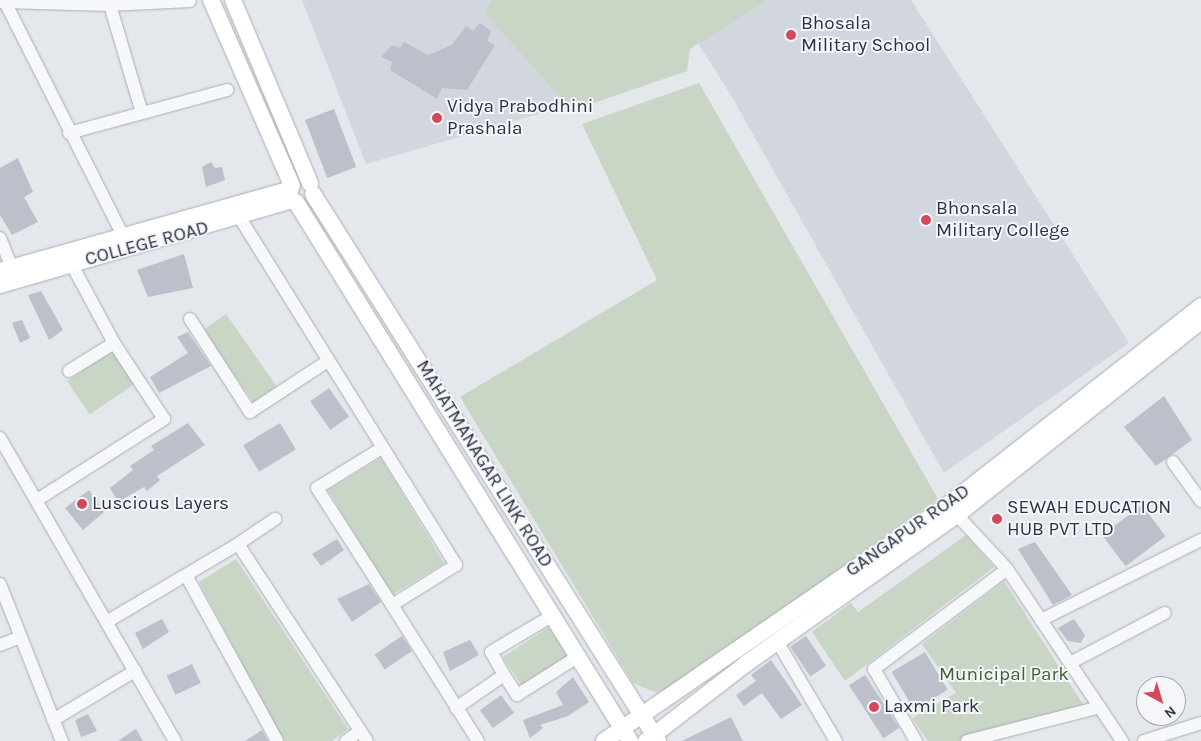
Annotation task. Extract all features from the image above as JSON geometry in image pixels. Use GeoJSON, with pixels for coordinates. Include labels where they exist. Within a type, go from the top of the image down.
{"type":"FeatureCollection","features":[{"type":"Feature","properties":{"kind":"main road","name":"MAHATMANAGAR LINK ROAD"},"geometry":{"type":"LineString","coordinates":[[211,0],[293,194],[550,617],[630,741]]}},
{"type":"Feature","properties":{"kind":"main road","name":"MAHATMANAGAR LINK ROAD"},"geometry":{"type":"LineString","coordinates":[[233,0],[311,189],[642,714],[653,739]]}},
{"type":"Feature","properties":{"kind":"main road"},"geometry":{"type":"LineString","coordinates":[[293,194],[299,181],[311,189]]}},
{"type":"Feature","properties":{"kind":"main road","name":"COLLEGE ROAD"},"geometry":{"type":"LineString","coordinates":[[0,285],[240,218],[293,194]]}},
{"type":"Feature","properties":{"kind":"main road","name":"COLLEGE ROAD"},"geometry":{"type":"LineString","coordinates":[[6,269],[293,194]]}},
{"type":"Feature","properties":{"kind":"main road","name":"GANGAPUR ROAD"},"geometry":{"type":"LineString","coordinates":[[604,741],[620,726],[642,714],[950,504],[1201,306]]}},
{"type":"Feature","properties":{"kind":"main road","name":"GANGAPUR ROAD"},"geometry":{"type":"LineString","coordinates":[[653,739],[778,641],[956,515],[1201,321]]}},
{"type":"Feature","properties":{"kind":"street"},"geometry":{"type":"LineString","coordinates":[[124,238],[2,2],[110,6],[190,1]]}},
{"type":"Feature","properties":{"kind":"street"},"geometry":{"type":"LineString","coordinates":[[110,6],[142,112]]}},
{"type":"Feature","properties":{"kind":"street"},"geometry":{"type":"LineString","coordinates":[[69,133],[227,90]]}},
{"type":"Feature","properties":{"kind":"street"},"geometry":{"type":"LineString","coordinates":[[240,218],[456,565],[392,605]]}},
{"type":"Feature","properties":{"kind":"street"},"geometry":{"type":"LineString","coordinates":[[0,238],[6,269]]}},
{"type":"Feature","properties":{"kind":"street"},"geometry":{"type":"LineString","coordinates":[[37,500],[164,419],[114,344],[72,265]]}},
{"type":"Feature","properties":{"kind":"street"},"geometry":{"type":"LineString","coordinates":[[190,319],[250,412],[328,361]]}},
{"type":"Feature","properties":{"kind":"street"},"geometry":{"type":"LineString","coordinates":[[69,371],[114,344]]}},
{"type":"Feature","properties":{"kind":"street"},"geometry":{"type":"LineString","coordinates":[[0,438],[108,621],[175,741]]}},
{"type":"Feature","properties":{"kind":"street"},"geometry":{"type":"LineString","coordinates":[[382,448],[317,488],[478,741]]}},
{"type":"Feature","properties":{"kind":"street"},"geometry":{"type":"LineString","coordinates":[[1173,462],[1201,501]]}},
{"type":"Feature","properties":{"kind":"street"},"geometry":{"type":"LineString","coordinates":[[956,515],[1007,569],[1122,741]]}},
{"type":"Feature","properties":{"kind":"street"},"geometry":{"type":"LineString","coordinates":[[108,621],[187,577],[276,520]]}},
{"type":"Feature","properties":{"kind":"street"},"geometry":{"type":"LineString","coordinates":[[1041,620],[1201,540]]}},
{"type":"Feature","properties":{"kind":"street"},"geometry":{"type":"LineString","coordinates":[[238,544],[363,736],[346,741]]}},
{"type":"Feature","properties":{"kind":"street"},"geometry":{"type":"LineString","coordinates":[[916,741],[874,669],[1007,569]]}},
{"type":"Feature","properties":{"kind":"street"},"geometry":{"type":"LineString","coordinates":[[187,577],[277,741]]}},
{"type":"Feature","properties":{"kind":"street"},"geometry":{"type":"LineString","coordinates":[[0,584],[62,741]]}},
{"type":"Feature","properties":{"kind":"street"},"geometry":{"type":"LineString","coordinates":[[1070,663],[1166,613]]}},
{"type":"Feature","properties":{"kind":"street"},"geometry":{"type":"LineString","coordinates":[[550,617],[491,652],[504,675],[517,694],[577,657]]}},
{"type":"Feature","properties":{"kind":"street"},"geometry":{"type":"LineString","coordinates":[[0,645],[20,637]]}},
{"type":"Feature","properties":{"kind":"street"},"geometry":{"type":"LineString","coordinates":[[778,641],[836,741]]}},
{"type":"Feature","properties":{"kind":"street"},"geometry":{"type":"LineString","coordinates":[[53,720],[135,671]]}},
{"type":"Feature","properties":{"kind":"street"},"geometry":{"type":"LineString","coordinates":[[456,708],[504,675]]}},
{"type":"Feature","properties":{"kind":"street"},"geometry":{"type":"LineString","coordinates":[[967,741],[1100,707]]}},
{"type":"Feature","properties":{"kind":"street"},"geometry":{"type":"LineString","coordinates":[[1144,741],[1201,723]]}},
{"type":"Feature","properties":{"kind":"shaded area","name":"Vidya Prabodhini Prashala"},"geometry":{"type":"Polygon","coordinates":[[[302,0],[643,0],[687,71],[366,164],[302,0]]]}},
{"type":"Feature","properties":{"kind":"shaded area","name":"Bhonsala Military College"},"geometry":{"type":"Polygon","coordinates":[[[738,0],[911,0],[1129,343],[944,473],[732,97],[692,34],[738,0]]]}},
{"type":"Feature","properties":{"kind":"green space"},"geometry":{"type":"Polygon","coordinates":[[[493,0],[768,0],[690,49],[687,71],[594,103],[568,106],[485,13],[493,0]]]}},
{"type":"Feature","properties":{"kind":"green space"},"geometry":{"type":"Polygon","coordinates":[[[699,83],[938,499],[669,689],[657,693],[633,683],[460,397],[657,280],[582,124],[699,83]]]}},
{"type":"Feature","properties":{"kind":"green space"},"geometry":{"type":"Polygon","coordinates":[[[226,314],[276,386],[254,402],[203,330],[226,314]]]}},
{"type":"Feature","properties":{"kind":"green space"},"geometry":{"type":"Polygon","coordinates":[[[112,351],[134,384],[90,414],[67,381],[112,351]]]}},
{"type":"Feature","properties":{"kind":"green space"},"geometry":{"type":"Polygon","coordinates":[[[381,458],[444,563],[391,595],[328,490],[381,458]]]}},
{"type":"Feature","properties":{"kind":"green space"},"geometry":{"type":"Polygon","coordinates":[[[966,535],[994,567],[845,681],[812,632],[851,603],[858,612],[966,535]]]}},
{"type":"Feature","properties":{"kind":"green space"},"geometry":{"type":"Polygon","coordinates":[[[236,559],[348,729],[332,741],[283,741],[199,582],[236,559]]]}},
{"type":"Feature","properties":{"kind":"green space","name":"Municipal Park"},"geometry":{"type":"Polygon","coordinates":[[[1004,581],[1086,709],[959,741],[928,741],[912,718],[956,693],[922,644],[1004,581]]]}},
{"type":"Feature","properties":{"kind":"green space"},"geometry":{"type":"Polygon","coordinates":[[[549,627],[568,656],[522,686],[503,657],[549,627]]]}},
{"type":"Feature","properties":{"kind":"building","name":"Vidya Prabodhini Prashala"},"geometry":{"type":"Polygon","coordinates":[[[480,23],[491,31],[487,41],[495,45],[467,90],[442,88],[437,99],[390,70],[392,62],[381,57],[392,45],[400,48],[404,42],[428,55],[452,45],[466,26],[473,31],[480,23]]]}},
{"type":"Feature","properties":{"kind":"building"},"geometry":{"type":"Polygon","coordinates":[[[334,109],[356,167],[327,178],[305,120],[334,109]]]}},
{"type":"Feature","properties":{"kind":"building"},"geometry":{"type":"Polygon","coordinates":[[[18,158],[33,192],[24,197],[38,222],[12,235],[0,215],[0,168],[18,158]]]}},
{"type":"Feature","properties":{"kind":"building"},"geometry":{"type":"Polygon","coordinates":[[[211,162],[215,168],[222,167],[225,180],[206,187],[202,167],[211,162]]]}},
{"type":"Feature","properties":{"kind":"building"},"geometry":{"type":"Polygon","coordinates":[[[184,254],[193,288],[148,297],[137,270],[184,254]]]}},
{"type":"Feature","properties":{"kind":"building"},"geometry":{"type":"Polygon","coordinates":[[[41,291],[63,330],[49,340],[28,295],[41,291]]]}},
{"type":"Feature","properties":{"kind":"building"},"geometry":{"type":"Polygon","coordinates":[[[22,320],[30,338],[20,343],[12,323],[22,320]]]}},
{"type":"Feature","properties":{"kind":"building"},"geometry":{"type":"Polygon","coordinates":[[[188,332],[211,366],[159,393],[150,377],[188,353],[177,337],[188,332]]]}},
{"type":"Feature","properties":{"kind":"building"},"geometry":{"type":"Polygon","coordinates":[[[329,388],[349,417],[330,430],[310,401],[329,388]]]}},
{"type":"Feature","properties":{"kind":"building"},"geometry":{"type":"Polygon","coordinates":[[[1164,396],[1192,440],[1156,466],[1124,427],[1164,396]]]}},
{"type":"Feature","properties":{"kind":"building"},"geometry":{"type":"Polygon","coordinates":[[[188,423],[205,445],[157,476],[160,480],[147,491],[144,487],[118,502],[110,488],[133,470],[130,466],[154,450],[151,446],[188,423]]]}},
{"type":"Feature","properties":{"kind":"building"},"geometry":{"type":"Polygon","coordinates":[[[280,423],[296,450],[259,472],[243,445],[280,423]]]}},
{"type":"Feature","properties":{"kind":"building"},"geometry":{"type":"Polygon","coordinates":[[[89,490],[104,512],[83,530],[65,508],[89,490]]]}},
{"type":"Feature","properties":{"kind":"building"},"geometry":{"type":"Polygon","coordinates":[[[1142,505],[1165,536],[1126,566],[1102,535],[1142,505]]]}},
{"type":"Feature","properties":{"kind":"building"},"geometry":{"type":"Polygon","coordinates":[[[337,539],[344,550],[321,566],[312,554],[337,539]]]}},
{"type":"Feature","properties":{"kind":"building"},"geometry":{"type":"Polygon","coordinates":[[[1035,542],[1072,595],[1053,605],[1018,549],[1035,542]]]}},
{"type":"Feature","properties":{"kind":"building"},"geometry":{"type":"Polygon","coordinates":[[[369,584],[381,602],[352,622],[337,599],[369,584]]]}},
{"type":"Feature","properties":{"kind":"building"},"geometry":{"type":"Polygon","coordinates":[[[162,619],[169,632],[143,649],[135,633],[162,619]]]}},
{"type":"Feature","properties":{"kind":"building"},"geometry":{"type":"Polygon","coordinates":[[[1074,619],[1085,635],[1081,643],[1068,641],[1058,628],[1074,619]]]}},
{"type":"Feature","properties":{"kind":"building"},"geometry":{"type":"Polygon","coordinates":[[[402,636],[412,651],[385,669],[375,654],[402,636]]]}},
{"type":"Feature","properties":{"kind":"building"},"geometry":{"type":"Polygon","coordinates":[[[806,636],[826,666],[810,676],[790,647],[806,636]]]}},
{"type":"Feature","properties":{"kind":"building"},"geometry":{"type":"Polygon","coordinates":[[[470,640],[479,655],[450,671],[443,652],[470,640]]]}},
{"type":"Feature","properties":{"kind":"building"},"geometry":{"type":"Polygon","coordinates":[[[925,652],[948,690],[914,710],[892,672],[925,652]]]}},
{"type":"Feature","properties":{"kind":"building"},"geometry":{"type":"Polygon","coordinates":[[[771,660],[802,705],[781,719],[762,693],[744,706],[736,695],[756,681],[751,675],[771,660]]]}},
{"type":"Feature","properties":{"kind":"building"},"geometry":{"type":"Polygon","coordinates":[[[192,664],[201,683],[175,695],[167,676],[192,664]]]}},
{"type":"Feature","properties":{"kind":"building","name":"Laxmi Park"},"geometry":{"type":"Polygon","coordinates":[[[865,675],[899,728],[883,738],[849,685],[865,675]]]}},
{"type":"Feature","properties":{"kind":"building"},"geometry":{"type":"Polygon","coordinates":[[[573,677],[589,702],[568,716],[540,725],[543,728],[530,738],[523,720],[563,705],[556,692],[573,677]]]}},
{"type":"Feature","properties":{"kind":"building"},"geometry":{"type":"Polygon","coordinates":[[[501,695],[514,713],[493,728],[480,710],[501,695]]]}},
{"type":"Feature","properties":{"kind":"building"},"geometry":{"type":"Polygon","coordinates":[[[88,714],[97,731],[81,737],[75,720],[88,714]]]}},
{"type":"Feature","properties":{"kind":"building"},"geometry":{"type":"Polygon","coordinates":[[[731,717],[743,741],[682,741],[731,717]]]}},
{"type":"Feature","properties":{"kind":"building"},"geometry":{"type":"Polygon","coordinates":[[[136,729],[143,741],[118,741],[136,729]]]}},
{"type":"Feature","properties":{"kind":"building"},"geometry":{"type":"Polygon","coordinates":[[[262,730],[268,741],[245,741],[262,730]]]}},
{"type":"Feature","properties":{"kind":"place","name":"Bhosala Military School"},"geometry":{"type":"Point","coordinates":[791,35]}},
{"type":"Feature","properties":{"kind":"place","name":"Vidya Prabodhini Prashala"},"geometry":{"type":"Point","coordinates":[437,118]}},
{"type":"Feature","properties":{"kind":"place","name":"Bhonsala Military College"},"geometry":{"type":"Point","coordinates":[926,220]}},
{"type":"Feature","properties":{"kind":"place","name":"Luscious Layers"},"geometry":{"type":"Point","coordinates":[82,504]}},
{"type":"Feature","properties":{"kind":"place","name":"SEWAH EDUCATION HUB PVT LTD"},"geometry":{"type":"Point","coordinates":[997,519]}},
{"type":"Feature","properties":{"kind":"place","name":"Laxmi Park"},"geometry":{"type":"Point","coordinates":[874,707]}}]}
